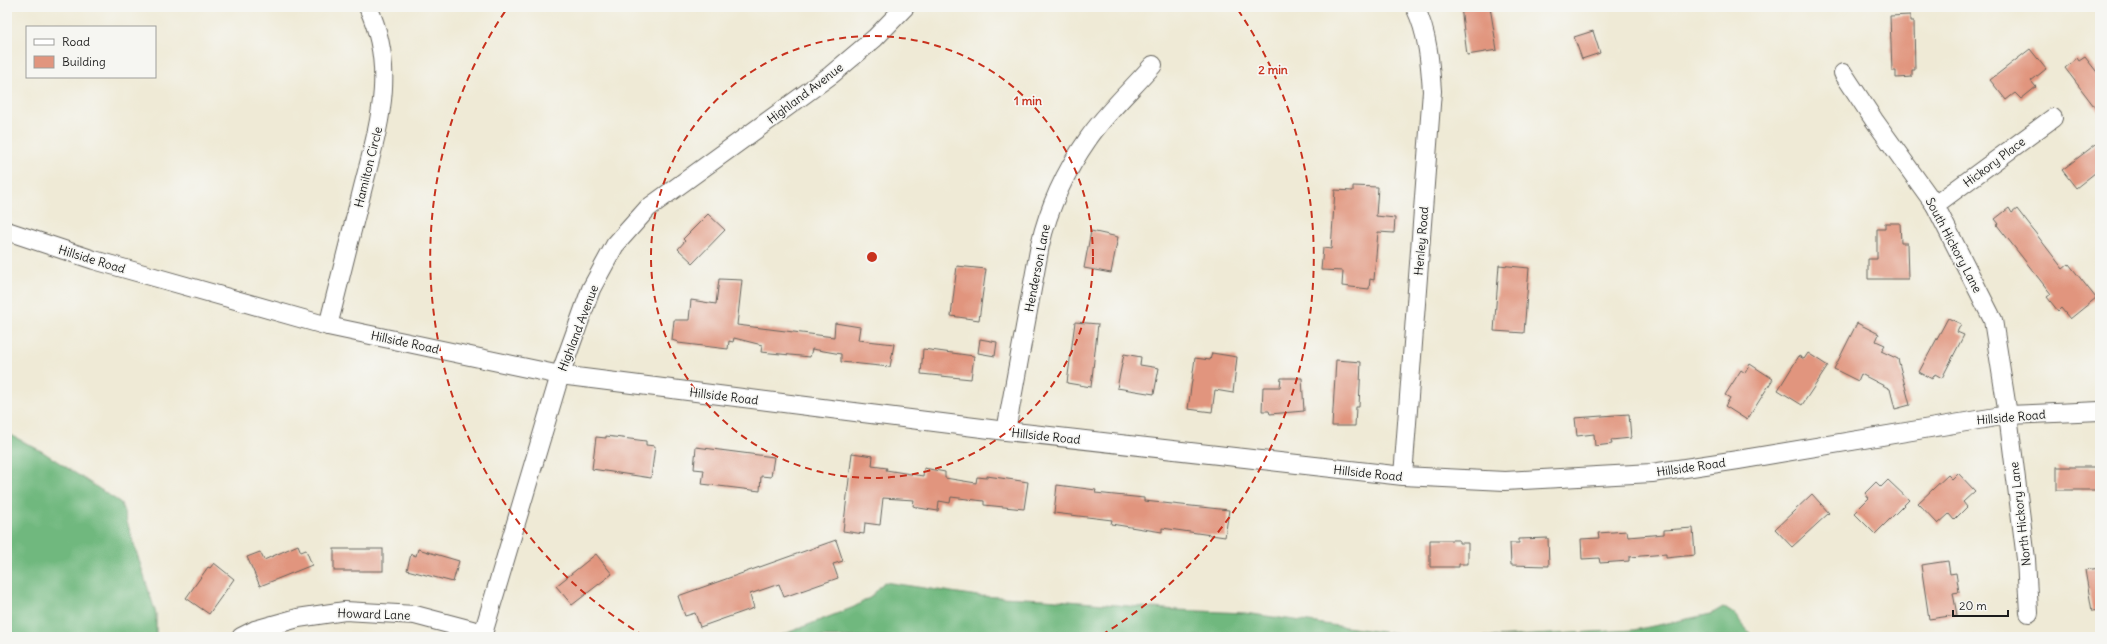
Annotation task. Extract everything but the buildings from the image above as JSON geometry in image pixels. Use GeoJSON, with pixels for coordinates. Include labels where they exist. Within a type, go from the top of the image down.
{"type":"FeatureCollection","features":[{"type":"Feature","properties":{"kind":"street","name":"Hamilton Circle"},"geometry":{"type":"LineString","coordinates":[[328,326],[383,106],[384,64],[374,19],[368,7]]}},
{"type":"Feature","properties":{"kind":"street","name":"Highland Avenue"},"geometry":{"type":"LineString","coordinates":[[483,635],[560,374],[591,289],[615,245],[648,208],[830,75],[875,38],[905,7]]}},
{"type":"Feature","properties":{"kind":"street","name":"Henley Road"},"geometry":{"type":"LineString","coordinates":[[1403,476],[1432,91],[1430,56],[1422,23],[1415,7]]}},
{"type":"Feature","properties":{"kind":"street","name":"Henderson Lane"},"geometry":{"type":"LineString","coordinates":[[1006,431],[1040,245],[1046,220],[1058,188],[1088,139],[1153,65]]}},
{"type":"Feature","properties":{"kind":"street","name":"South Hickory Lane"},"geometry":{"type":"LineString","coordinates":[[1843,73],[1935,205],[1993,320],[2008,415]]}},
{"type":"Feature","properties":{"kind":"street","name":"Hickory Place"},"geometry":{"type":"LineString","coordinates":[[1935,205],[2053,118]]}},
{"type":"Feature","properties":{"kind":"street","name":"Hillside Road"},"geometry":{"type":"LineString","coordinates":[[7,231],[94,260],[328,326],[560,374],[1006,431],[1403,476],[1505,480],[1652,473],[2008,415],[2100,411]]}},
{"type":"Feature","properties":{"kind":"street","name":"North Hickory Lane"},"geometry":{"type":"LineString","coordinates":[[2008,415],[2026,559],[2029,614]]}},
{"type":"Feature","properties":{"kind":"street","name":"Howard Lane"},"geometry":{"type":"LineString","coordinates":[[241,637],[255,630],[298,618],[345,611],[414,615],[483,635]]}},
{"type":"Feature","properties":{"kind":"green space"},"geometry":{"type":"Polygon","coordinates":[[[7,433],[43,452],[121,503],[156,614],[156,637],[7,637],[7,433]]]}},
{"type":"Feature","properties":{"kind":"green space"},"geometry":{"type":"Polygon","coordinates":[[[884,582],[978,596],[1044,599],[1177,610],[1244,613],[1410,636],[1494,637],[777,637],[854,607],[871,597],[884,582]]]}},
{"type":"Feature","properties":{"kind":"green space"},"geometry":{"type":"Polygon","coordinates":[[[1723,607],[1734,614],[1753,637],[1494,637],[1634,630],[1711,614],[1723,607]]]}}]}
